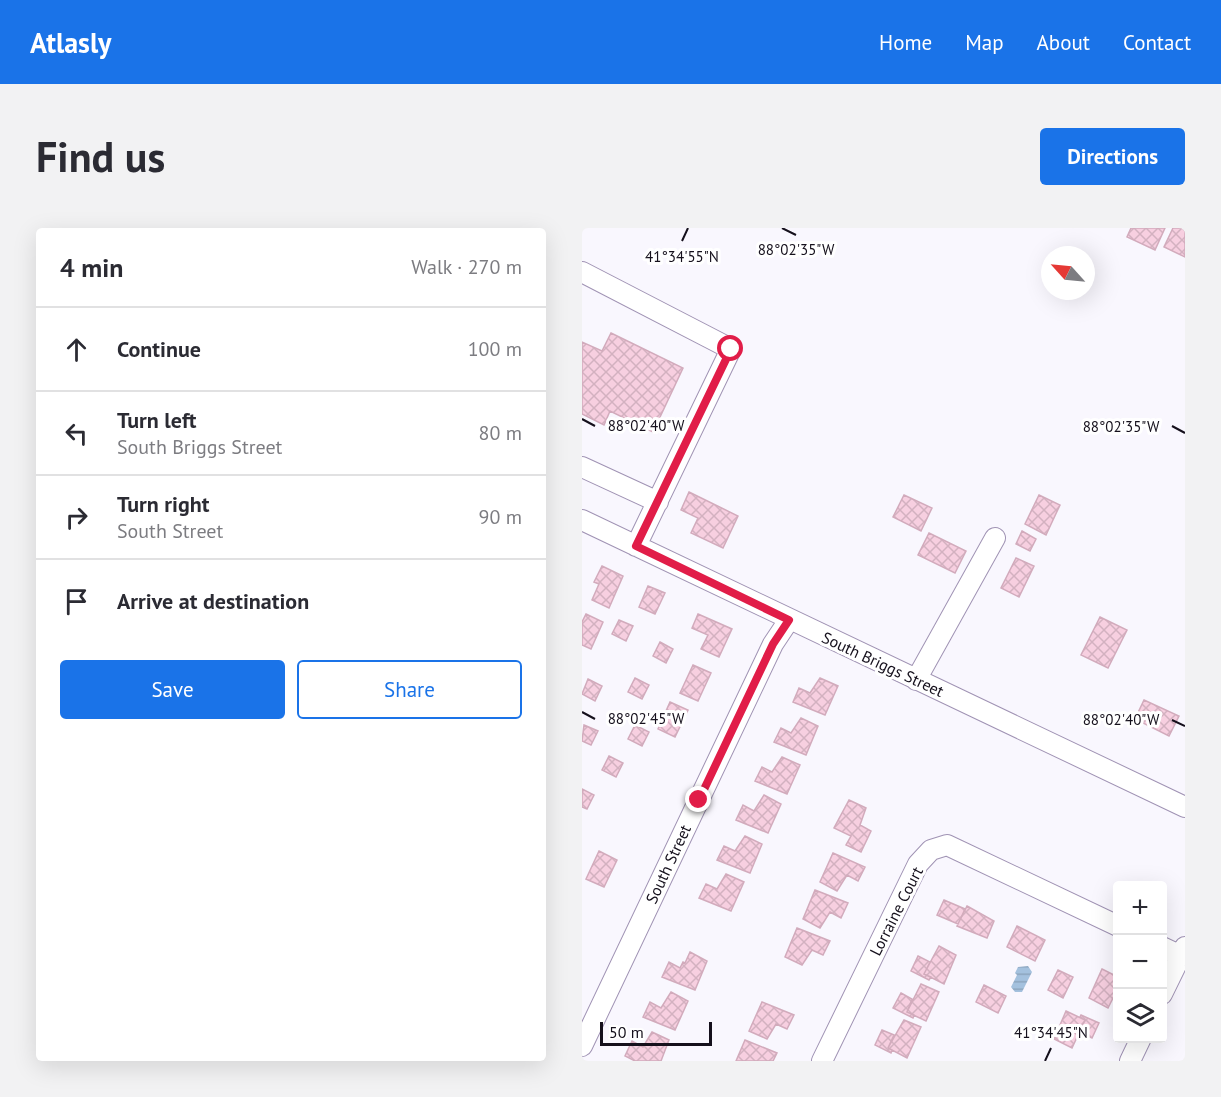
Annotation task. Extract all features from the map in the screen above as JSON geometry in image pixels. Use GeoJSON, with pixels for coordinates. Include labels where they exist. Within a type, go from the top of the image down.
{"type":"FeatureCollection","features":[{"type":"Feature","properties":{"kind":"street"},"geometry":{"type":"LineString","coordinates":[[582,272],[731,349],[636,546]]}},
{"type":"Feature","properties":{"kind":"street"},"geometry":{"type":"LineString","coordinates":[[582,467],[658,502]]}},
{"type":"Feature","properties":{"kind":"street","name":"South Briggs Street"},"geometry":{"type":"LineString","coordinates":[[582,520],[1185,807]]}},
{"type":"Feature","properties":{"kind":"street"},"geometry":{"type":"LineString","coordinates":[[916,680],[995,538]]}},
{"type":"Feature","properties":{"kind":"street","name":"South Street"},"geometry":{"type":"LineString","coordinates":[[582,1046],[773,644],[789,620]]}},
{"type":"Feature","properties":{"kind":"street","name":"Lorraine Court"},"geometry":{"type":"LineString","coordinates":[[822,1061],[918,864],[931,850],[947,845],[1113,924]]}},
{"type":"Feature","properties":{"kind":"street"},"geometry":{"type":"LineString","coordinates":[[1164,989],[1183,952],[1167,948]]}},
{"type":"Feature","properties":{"kind":"street"},"geometry":{"type":"LineString","coordinates":[[1130,1061],[1139,1043]]}},
{"type":"Feature","properties":{"kind":"water"},"geometry":{"type":"Polygon","coordinates":[[[1028,966],[1032,972],[1022,992],[1015,992],[1011,987],[1018,967],[1028,966]]]}},
{"type":"Feature","properties":{"kind":"building"},"geometry":{"type":"Polygon","coordinates":[[[1131,228],[1165,228],[1155,250],[1127,237],[1131,228]]]}},
{"type":"Feature","properties":{"kind":"building"},"geometry":{"type":"Polygon","coordinates":[[[1173,228],[1185,228],[1185,257],[1164,247],[1173,228]]]}},
{"type":"Feature","properties":{"kind":"building"},"geometry":{"type":"Polygon","coordinates":[[[611,333],[683,368],[653,432],[610,411],[604,425],[582,414],[582,342],[602,351],[611,333]]]}},
{"type":"Feature","properties":{"kind":"building"},"geometry":{"type":"Polygon","coordinates":[[[689,492],[738,516],[723,548],[691,533],[698,518],[681,510],[689,492]]]}},
{"type":"Feature","properties":{"kind":"building"},"geometry":{"type":"Polygon","coordinates":[[[904,495],[932,508],[921,531],[893,517],[904,495]]]}},
{"type":"Feature","properties":{"kind":"building"},"geometry":{"type":"Polygon","coordinates":[[[1039,495],[1060,505],[1046,535],[1025,524],[1039,495]]]}},
{"type":"Feature","properties":{"kind":"building"},"geometry":{"type":"Polygon","coordinates":[[[1022,531],[1036,539],[1030,551],[1016,544],[1022,531]]]}},
{"type":"Feature","properties":{"kind":"building"},"geometry":{"type":"Polygon","coordinates":[[[929,533],[966,551],[955,573],[918,555],[929,533]]]}},
{"type":"Feature","properties":{"kind":"building"},"geometry":{"type":"Polygon","coordinates":[[[1016,558],[1034,566],[1019,597],[1001,588],[1016,558]]]}},
{"type":"Feature","properties":{"kind":"building"},"geometry":{"type":"Polygon","coordinates":[[[602,566],[623,576],[609,608],[592,600],[599,584],[594,582],[602,566]]]}},
{"type":"Feature","properties":{"kind":"building"},"geometry":{"type":"Polygon","coordinates":[[[648,586],[665,593],[655,614],[639,607],[648,586]]]}},
{"type":"Feature","properties":{"kind":"building"},"geometry":{"type":"Polygon","coordinates":[[[586,614],[603,622],[591,649],[582,645],[582,622],[586,614]]]}},
{"type":"Feature","properties":{"kind":"building"},"geometry":{"type":"Polygon","coordinates":[[[698,614],[732,629],[719,657],[701,649],[708,635],[692,628],[698,614]]]}},
{"type":"Feature","properties":{"kind":"building"},"geometry":{"type":"Polygon","coordinates":[[[1100,617],[1127,630],[1108,668],[1081,655],[1100,617]]]}},
{"type":"Feature","properties":{"kind":"building"},"geometry":{"type":"Polygon","coordinates":[[[619,620],[633,626],[626,641],[612,634],[619,620]]]}},
{"type":"Feature","properties":{"kind":"building"},"geometry":{"type":"Polygon","coordinates":[[[660,642],[673,649],[666,663],[653,656],[660,642]]]}},
{"type":"Feature","properties":{"kind":"building"},"geometry":{"type":"Polygon","coordinates":[[[693,665],[711,673],[698,701],[680,693],[693,665]]]}},
{"type":"Feature","properties":{"kind":"building"},"geometry":{"type":"Polygon","coordinates":[[[635,678],[649,685],[642,699],[628,692],[635,678]]]}},
{"type":"Feature","properties":{"kind":"building"},"geometry":{"type":"Polygon","coordinates":[[[820,678],[838,686],[825,715],[793,702],[799,688],[810,693],[820,678]]]}},
{"type":"Feature","properties":{"kind":"building"},"geometry":{"type":"Polygon","coordinates":[[[588,679],[602,686],[595,701],[582,694],[588,679]]]}},
{"type":"Feature","properties":{"kind":"building"},"geometry":{"type":"Polygon","coordinates":[[[1144,700],[1179,716],[1169,736],[1135,719],[1144,700]]]}},
{"type":"Feature","properties":{"kind":"building"},"geometry":{"type":"Polygon","coordinates":[[[670,702],[688,710],[675,737],[658,729],[670,702]]]}},
{"type":"Feature","properties":{"kind":"building"},"geometry":{"type":"Polygon","coordinates":[[[801,718],[818,726],[806,755],[774,742],[781,728],[791,733],[801,718]]]}},
{"type":"Feature","properties":{"kind":"building"},"geometry":{"type":"Polygon","coordinates":[[[584,725],[598,731],[591,745],[582,741],[584,725]]]}},
{"type":"Feature","properties":{"kind":"building"},"geometry":{"type":"Polygon","coordinates":[[[635,725],[649,732],[642,746],[628,739],[635,725]]]}},
{"type":"Feature","properties":{"kind":"building"},"geometry":{"type":"Polygon","coordinates":[[[609,756],[623,763],[616,777],[602,770],[609,756]]]}},
{"type":"Feature","properties":{"kind":"building"},"geometry":{"type":"Polygon","coordinates":[[[782,757],[800,765],[787,794],[755,781],[762,767],[772,772],[782,757]]]}},
{"type":"Feature","properties":{"kind":"building"},"geometry":{"type":"Polygon","coordinates":[[[582,789],[594,795],[587,809],[582,807],[582,789]]]}},
{"type":"Feature","properties":{"kind":"building"},"geometry":{"type":"Polygon","coordinates":[[[764,795],[781,804],[768,833],[736,820],[743,805],[754,811],[764,795]]]}},
{"type":"Feature","properties":{"kind":"building"},"geometry":{"type":"Polygon","coordinates":[[[849,800],[866,808],[860,825],[871,831],[861,852],[846,845],[851,836],[834,828],[849,800]]]}},
{"type":"Feature","properties":{"kind":"building"},"geometry":{"type":"Polygon","coordinates":[[[745,836],[762,844],[750,873],[717,860],[724,846],[735,851],[745,836]]]}},
{"type":"Feature","properties":{"kind":"building"},"geometry":{"type":"Polygon","coordinates":[[[599,851],[617,860],[604,887],[586,879],[599,851]]]}},
{"type":"Feature","properties":{"kind":"building"},"geometry":{"type":"Polygon","coordinates":[[[833,853],[865,867],[858,881],[847,875],[837,891],[820,882],[833,853]]]}},
{"type":"Feature","properties":{"kind":"building"},"geometry":{"type":"Polygon","coordinates":[[[726,874],[744,882],[731,911],[699,898],[706,884],[717,889],[726,874]]]}},
{"type":"Feature","properties":{"kind":"building"},"geometry":{"type":"Polygon","coordinates":[[[815,890],[848,903],[841,918],[830,912],[820,928],[803,919],[815,890]]]}},
{"type":"Feature","properties":{"kind":"building"},"geometry":{"type":"Polygon","coordinates":[[[944,900],[965,909],[958,924],[937,915],[944,900]]]}},
{"type":"Feature","properties":{"kind":"building"},"geometry":{"type":"Polygon","coordinates":[[[967,906],[994,921],[987,938],[957,926],[967,906]]]}},
{"type":"Feature","properties":{"kind":"building"},"geometry":{"type":"Polygon","coordinates":[[[1017,926],[1045,940],[1035,961],[1007,947],[1017,926]]]}},
{"type":"Feature","properties":{"kind":"building"},"geometry":{"type":"Polygon","coordinates":[[[797,928],[830,941],[823,955],[812,950],[802,965],[785,957],[797,928]]]}},
{"type":"Feature","properties":{"kind":"building"},"geometry":{"type":"Polygon","coordinates":[[[939,946],[956,955],[944,984],[924,974],[939,946]]]}},
{"type":"Feature","properties":{"kind":"building"},"geometry":{"type":"Polygon","coordinates":[[[690,952],[707,961],[695,990],[662,977],[669,962],[680,968],[690,952]]]}},
{"type":"Feature","properties":{"kind":"building"},"geometry":{"type":"Polygon","coordinates":[[[918,956],[930,962],[924,974],[931,977],[929,980],[911,971],[918,956]]]}},
{"type":"Feature","properties":{"kind":"building"},"geometry":{"type":"Polygon","coordinates":[[[1102,969],[1113,974],[1113,998],[1108,1008],[1089,998],[1102,969]]]}},
{"type":"Feature","properties":{"kind":"building"},"geometry":{"type":"Polygon","coordinates":[[[1058,970],[1073,977],[1063,998],[1048,990],[1058,970]]]}},
{"type":"Feature","properties":{"kind":"building"},"geometry":{"type":"Polygon","coordinates":[[[921,984],[939,992],[926,1021],[907,1012],[921,984]]]}},
{"type":"Feature","properties":{"kind":"building"},"geometry":{"type":"Polygon","coordinates":[[[984,985],[1006,996],[998,1013],[976,1002],[984,985]]]}},
{"type":"Feature","properties":{"kind":"building"},"geometry":{"type":"Polygon","coordinates":[[[671,992],[688,1001],[675,1030],[643,1017],[650,1002],[661,1008],[671,992]]]}},
{"type":"Feature","properties":{"kind":"building"},"geometry":{"type":"Polygon","coordinates":[[[901,993],[912,999],[907,1012],[914,1015],[913,1018],[893,1008],[901,993]]]}},
{"type":"Feature","properties":{"kind":"building"},"geometry":{"type":"Polygon","coordinates":[[[762,1002],[794,1015],[787,1029],[776,1024],[767,1039],[749,1031],[762,1002]]]}},
{"type":"Feature","properties":{"kind":"building"},"geometry":{"type":"Polygon","coordinates":[[[1066,1011],[1085,1020],[1072,1048],[1054,1039],[1066,1011]]]}},
{"type":"Feature","properties":{"kind":"building"},"geometry":{"type":"Polygon","coordinates":[[[1081,1015],[1099,1023],[1092,1038],[1079,1032],[1085,1020],[1080,1017],[1081,1015]]]}},
{"type":"Feature","properties":{"kind":"building"},"geometry":{"type":"Polygon","coordinates":[[[904,1020],[921,1027],[907,1058],[888,1048],[904,1020]]]}},
{"type":"Feature","properties":{"kind":"building"},"geometry":{"type":"Polygon","coordinates":[[[882,1030],[894,1035],[888,1048],[892,1050],[891,1053],[875,1045],[882,1030]]]}},
{"type":"Feature","properties":{"kind":"building"},"geometry":{"type":"Polygon","coordinates":[[[652,1032],[669,1040],[661,1061],[635,1061],[625,1056],[632,1041],[643,1047],[652,1032]]]}},
{"type":"Feature","properties":{"kind":"building"},"geometry":{"type":"Polygon","coordinates":[[[745,1040],[777,1053],[773,1061],[736,1061],[745,1040]]]}},
{"type":"Feature","properties":{"kind":"route"},"geometry":{"type":"LineString","coordinates":[[699,800],[773,644],[789,620],[636,546],[731,349]]}}]}
